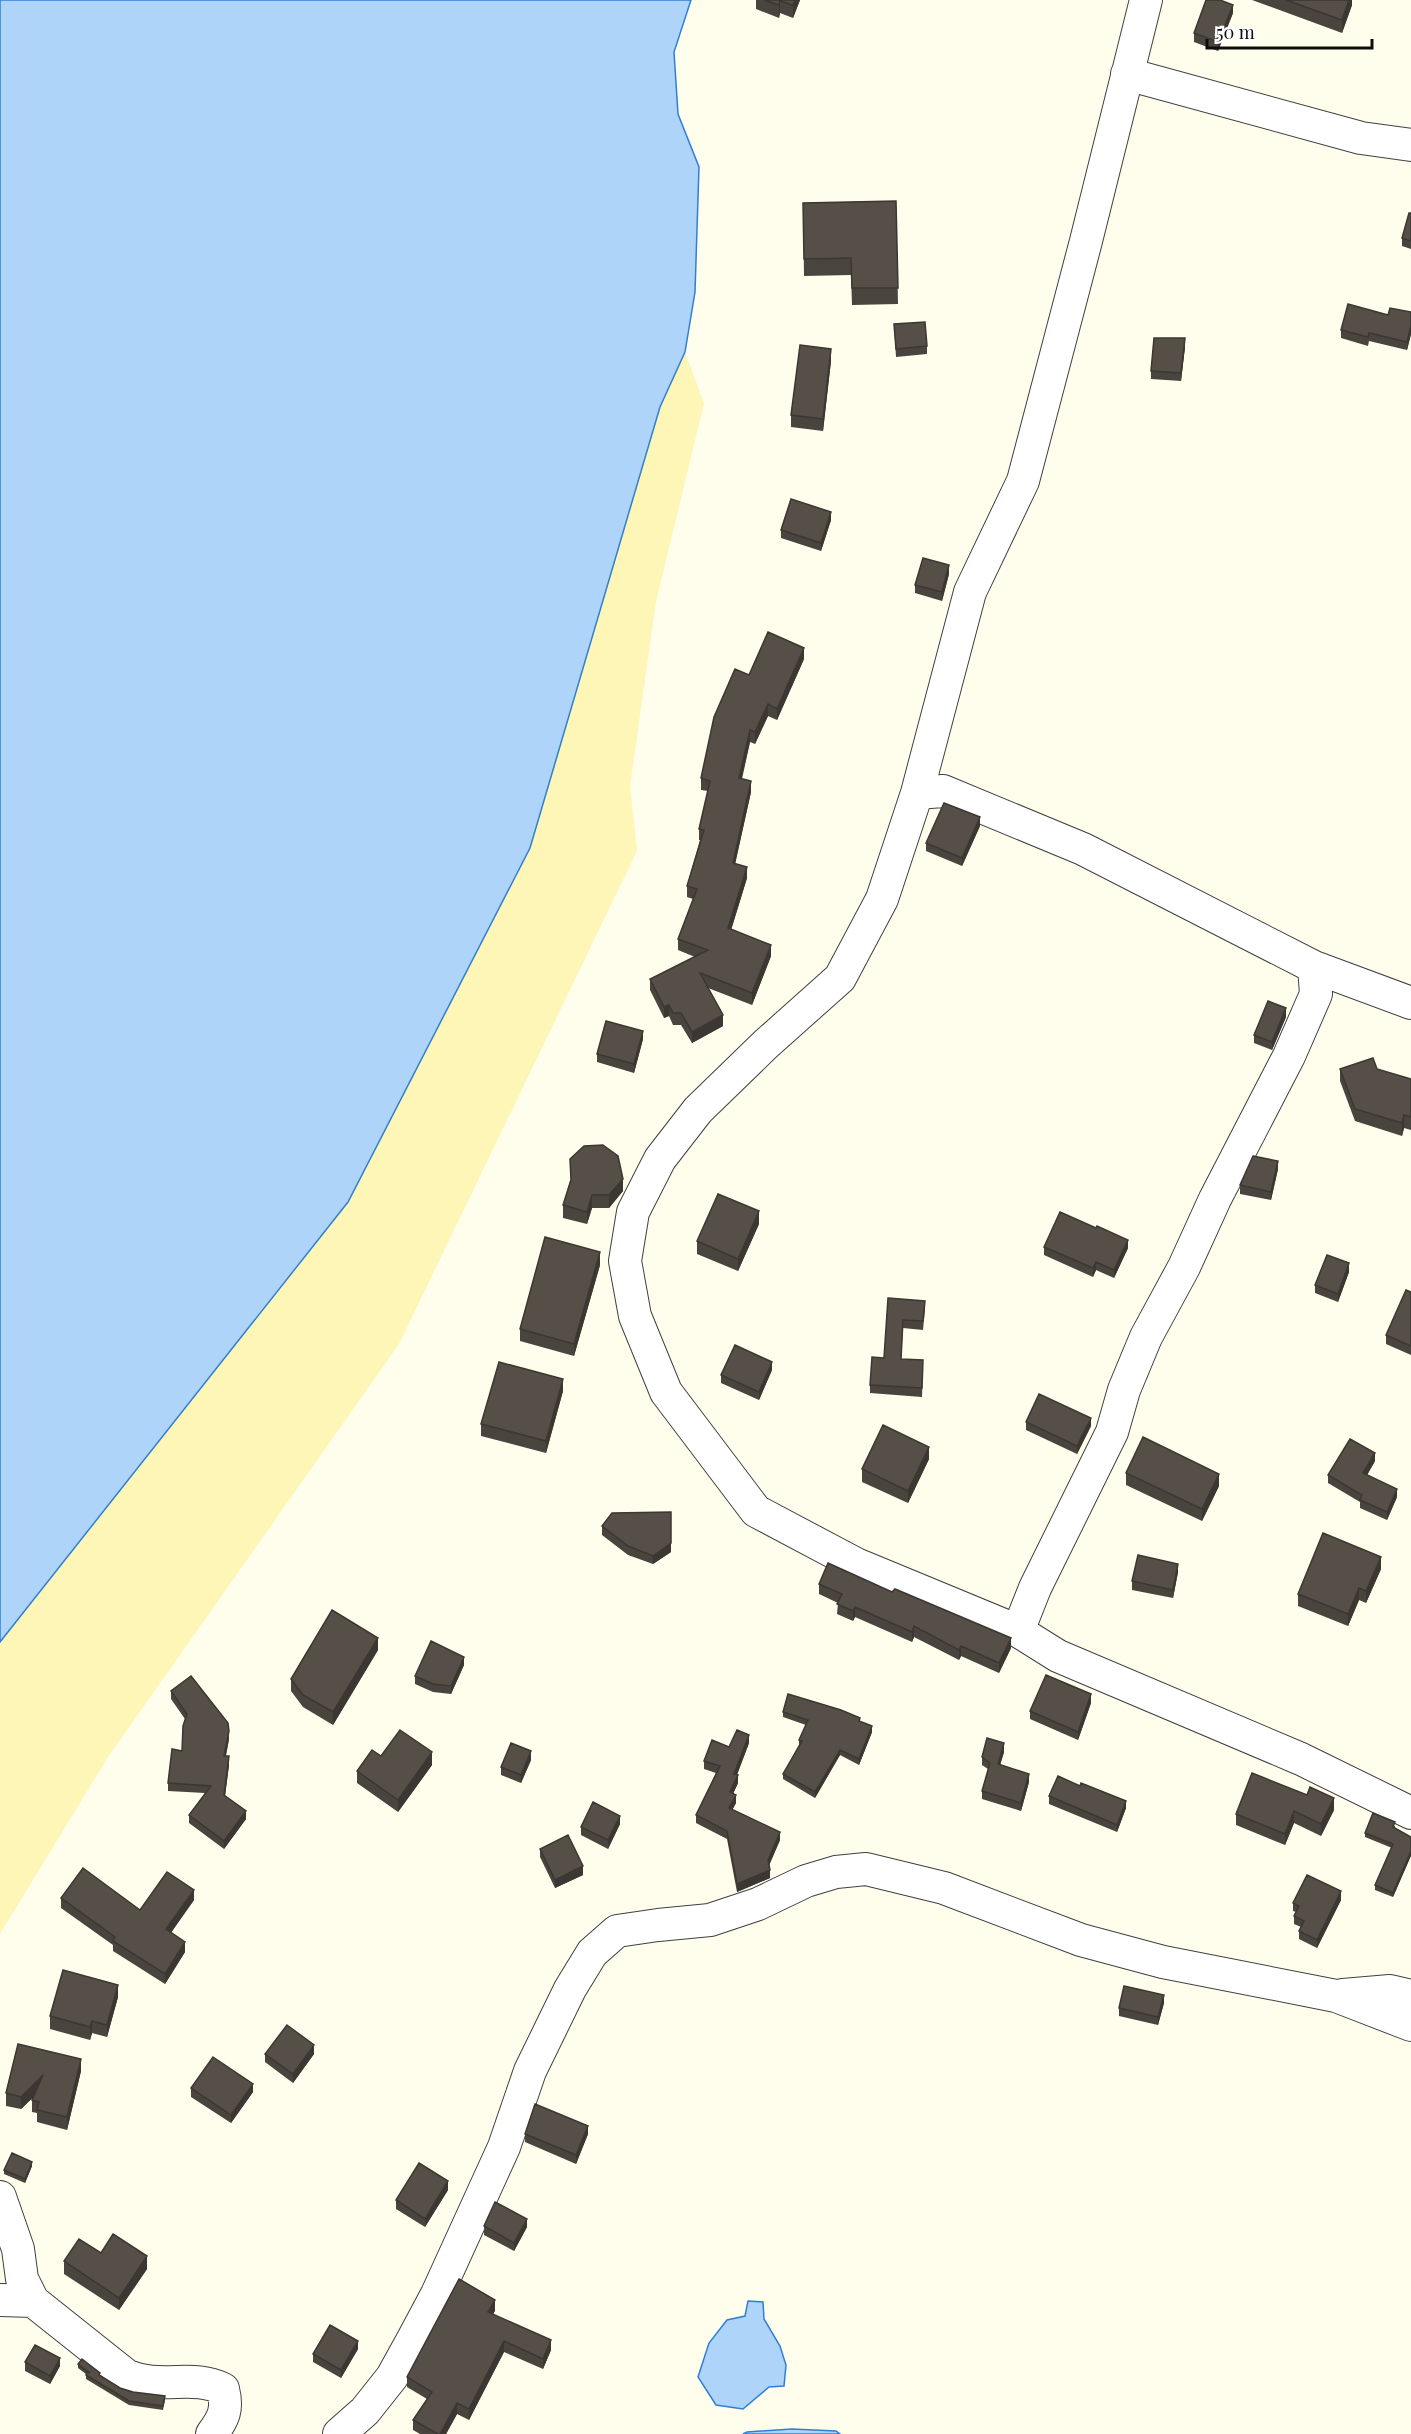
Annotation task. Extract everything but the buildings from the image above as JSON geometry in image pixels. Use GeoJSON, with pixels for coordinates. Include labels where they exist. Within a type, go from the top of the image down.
{"type":"FeatureCollection","features":[{"type":"Feature","properties":{"kind":"street"},"geometry":{"type":"LineString","coordinates":[[1146,0],[1023,481],[970,592],[916,793],[882,899],[840,978],[766,1044],[698,1110],[660,1159],[633,1212],[625,1261],[635,1316],[666,1392],[756,1512],[856,1564],[1018,1631],[1058,1656],[1301,1758],[1411,1813]]}},
{"type":"Feature","properties":{"kind":"street"},"geometry":{"type":"LineString","coordinates":[[1127,74],[1361,138],[1411,145]]}},
{"type":"Feature","properties":{"kind":"street"},"geometry":{"type":"LineString","coordinates":[[916,793],[943,791],[1083,849],[1314,968],[1411,1003]]}},
{"type":"Feature","properties":{"kind":"street"},"geometry":{"type":"LineString","coordinates":[[1018,1631],[1035,1588],[1112,1432],[1124,1390],[1146,1337],[1184,1267],[1215,1199],[1293,1046],[1316,994],[1314,968]]}},
{"type":"Feature","properties":{"kind":"street"},"geometry":{"type":"LineString","coordinates":[[339,2434],[372,2403],[392,2377],[437,2294],[504,2147],[531,2071],[570,1989],[592,1953],[617,1931],[658,1924],[710,1920],[758,1904],[806,1881],[836,1872],[866,1869],[944,1888],[1081,1940],[1163,1962],[1336,1996],[1411,2025]]}},
{"type":"Feature","properties":{"kind":"street"},"geometry":{"type":"LineString","coordinates":[[1336,1996],[1390,1991],[1411,1996]]}},
{"type":"Feature","properties":{"kind":"street"},"geometry":{"type":"LineString","coordinates":[[0,2197],[18,2249],[22,2279],[33,2301],[126,2375],[142,2382],[209,2382],[223,2389],[227,2406],[223,2419],[212,2434]]}},
{"type":"Feature","properties":{"kind":"street"},"geometry":{"type":"LineString","coordinates":[[0,2300],[33,2301]]}},
{"type":"Feature","properties":{"kind":"sand"},"geometry":{"type":"Polygon","coordinates":[[[685,352],[704,403],[656,602],[630,786],[637,851],[399,1344],[108,1757],[0,1934],[0,1642],[33,1598],[530,848],[660,407],[685,352]]]}},
{"type":"Feature","properties":{"kind":"water"},"geometry":{"type":"Polygon","coordinates":[[[0,0],[691,0],[674,52],[678,114],[699,167],[695,292],[685,352],[660,407],[530,848],[348,1202],[0,1642],[0,0]]]}},
{"type":"Feature","properties":{"kind":"water"},"geometry":{"type":"Polygon","coordinates":[[[748,2301],[763,2302],[764,2319],[780,2346],[786,2365],[784,2386],[769,2387],[743,2409],[716,2405],[698,2377],[709,2343],[727,2320],[745,2316],[748,2301]]]}},
{"type":"Feature","properties":{"kind":"water"},"geometry":{"type":"Polygon","coordinates":[[[792,2429],[836,2431],[840,2434],[743,2434],[747,2432],[792,2429]]]}}]}
